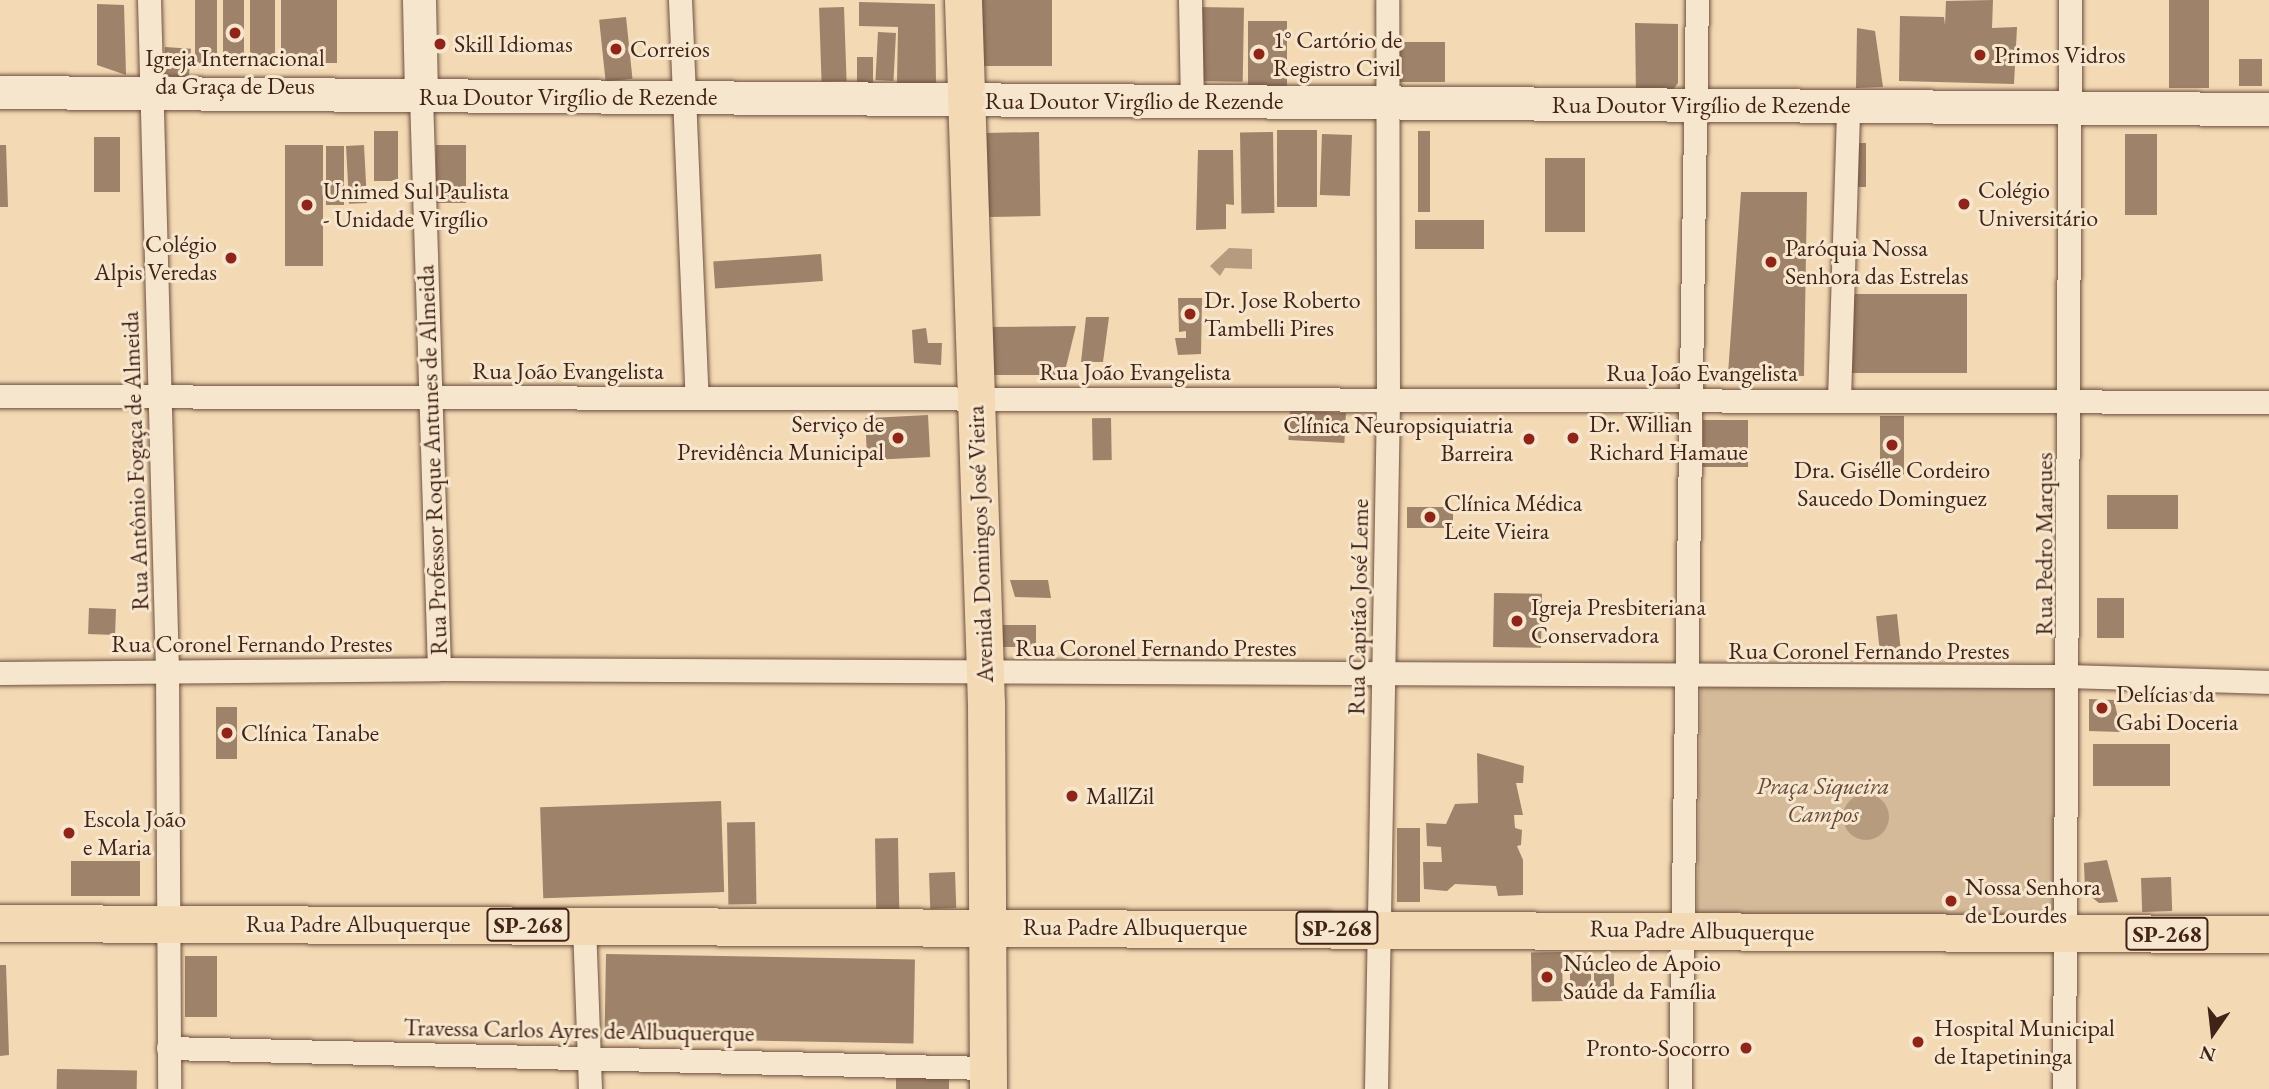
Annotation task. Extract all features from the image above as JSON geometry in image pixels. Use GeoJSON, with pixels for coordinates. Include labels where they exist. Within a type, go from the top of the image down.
{"type":"FeatureCollection","features":[{"type":"Feature","properties":{"kind":"main road","name":"Rua Professor Roque Antunes de Almeida"},"geometry":{"type":"LineString","coordinates":[[418,0],[421,96]]}},
{"type":"Feature","properties":{"kind":"main road","name":"Avenida Domingos José Vieira"},"geometry":{"type":"LineString","coordinates":[[963,0],[985,674],[990,927],[988,1079]]}},
{"type":"Feature","properties":{"kind":"main road","name":"Rua Doutor Virgílio de Rezende"},"geometry":{"type":"LineString","coordinates":[[0,92],[2269,109]]}},
{"type":"Feature","properties":{"kind":"main road","name":"Rua Padre Albuquerque"},"geometry":{"type":"LineString","coordinates":[[0,923],[1697,929],[2269,934]]}},
{"type":"Feature","properties":{"kind":"street","name":"Rua Antônio Fogaça de Almeida"},"geometry":{"type":"LineString","coordinates":[[149,0],[167,670],[166,923],[169,1089]]}},
{"type":"Feature","properties":{"kind":"street"},"geometry":{"type":"LineString","coordinates":[[680,0],[697,398]]}},
{"type":"Feature","properties":{"kind":"street"},"geometry":{"type":"LineString","coordinates":[[1190,0],[1192,101]]}},
{"type":"Feature","properties":{"kind":"street","name":"Rua Capitão José Leme"},"geometry":{"type":"LineString","coordinates":[[1376,1089],[1388,399],[1387,0]]}},
{"type":"Feature","properties":{"kind":"street"},"geometry":{"type":"LineString","coordinates":[[1680,1089],[1697,929],[1685,678],[1697,0]]}},
{"type":"Feature","properties":{"kind":"street","name":"Rua Pedro Marques"},"geometry":{"type":"LineString","coordinates":[[2064,1089],[2071,399],[2070,0]]}},
{"type":"Feature","properties":{"kind":"street","name":"Rua Professor Roque Antunes de Almeida"},"geometry":{"type":"LineString","coordinates":[[421,96],[428,397],[439,669]]}},
{"type":"Feature","properties":{"kind":"street"},"geometry":{"type":"LineString","coordinates":[[1839,399],[1848,106]]}},
{"type":"Feature","properties":{"kind":"street","name":"Rua João Evangelista"},"geometry":{"type":"LineString","coordinates":[[0,396],[2071,399],[2269,402]]}},
{"type":"Feature","properties":{"kind":"street","name":"Rua Coronel Fernando Prestes"},"geometry":{"type":"LineString","coordinates":[[0,673],[439,669],[1685,678],[2069,676],[2269,682]]}},
{"type":"Feature","properties":{"kind":"street"},"geometry":{"type":"LineString","coordinates":[[584,925],[590,1089]]}},
{"type":"Feature","properties":{"kind":"street","name":"Travessa Carlos Ayres de Albuquerque"},"geometry":{"type":"LineString","coordinates":[[168,1048],[589,1055],[988,1079]]}},
{"type":"Feature","properties":{"kind":"green space","name":"Praça Siqueira Campos"},"geometry":{"type":"Polygon","coordinates":[[[1701,679],[2063,685],[2059,925],[1697,919],[1701,679]]]}},
{"type":"Feature","properties":{"kind":"shaded area"},"geometry":{"type":"Polygon","coordinates":[[[1229,248],[1252,249],[1252,269],[1225,268],[1220,276],[1210,266],[1229,248]]]}},
{"type":"Feature","properties":{"kind":"shaded area"},"geometry":{"type":"Polygon","coordinates":[[[1866,794],[1883,800],[1889,817],[1883,834],[1866,840],[1849,834],[1843,817],[1849,800],[1866,794]]]}},
{"type":"Feature","properties":{"kind":"building"},"geometry":{"type":"Polygon","coordinates":[[[195,0],[217,0],[217,67],[195,67],[195,0]]]}},
{"type":"Feature","properties":{"kind":"building","name":"Igreja Internacional da Graça de Deus"},"geometry":{"type":"Polygon","coordinates":[[[223,0],[244,0],[244,67],[223,67],[223,0]]]}},
{"type":"Feature","properties":{"kind":"building"},"geometry":{"type":"Polygon","coordinates":[[[250,0],[275,0],[275,60],[250,60],[250,0]]]}},
{"type":"Feature","properties":{"kind":"building"},"geometry":{"type":"Polygon","coordinates":[[[281,0],[337,0],[337,63],[281,63],[281,0]]]}},
{"type":"Feature","properties":{"kind":"building"},"geometry":{"type":"Polygon","coordinates":[[[978,0],[1052,0],[1052,66],[978,66],[978,0]]]}},
{"type":"Feature","properties":{"kind":"building","name":"Primos Vidros"},"geometry":{"type":"Polygon","coordinates":[[[1993,0],[1992,28],[2017,27],[2014,84],[1899,81],[1900,16],[1944,17],[1945,25],[1946,1],[1993,0]]]}},
{"type":"Feature","properties":{"kind":"building"},"geometry":{"type":"Polygon","coordinates":[[[2169,0],[2209,0],[2209,88],[2169,88],[2169,0]]]}},
{"type":"Feature","properties":{"kind":"building"},"geometry":{"type":"Polygon","coordinates":[[[859,2],[935,4],[936,84],[897,83],[898,27],[859,26],[859,2]]]}},
{"type":"Feature","properties":{"kind":"building"},"geometry":{"type":"Polygon","coordinates":[[[97,4],[124,5],[126,75],[97,65],[97,4]]]}},
{"type":"Feature","properties":{"kind":"building"},"geometry":{"type":"Polygon","coordinates":[[[844,7],[847,81],[822,82],[819,8],[844,7]]]}},
{"type":"Feature","properties":{"kind":"building"},"geometry":{"type":"Polygon","coordinates":[[[1198,7],[1244,8],[1243,82],[1197,81],[1198,7]]]}},
{"type":"Feature","properties":{"kind":"building","name":"Correios"},"geometry":{"type":"Polygon","coordinates":[[[626,17],[632,79],[606,81],[599,20],[626,17]]]}},
{"type":"Feature","properties":{"kind":"building"},"geometry":{"type":"Polygon","coordinates":[[[1248,21],[1287,21],[1287,88],[1248,88],[1248,21]]]}},
{"type":"Feature","properties":{"kind":"building"},"geometry":{"type":"Polygon","coordinates":[[[1635,23],[1678,24],[1678,83],[1672,91],[1636,93],[1635,23]]]}},
{"type":"Feature","properties":{"kind":"building"},"geometry":{"type":"Polygon","coordinates":[[[1857,28],[1875,31],[1883,87],[1856,88],[1857,28]]]}},
{"type":"Feature","properties":{"kind":"building"},"geometry":{"type":"Polygon","coordinates":[[[878,32],[896,33],[893,81],[875,80],[878,32]]]}},
{"type":"Feature","properties":{"kind":"building"},"geometry":{"type":"Polygon","coordinates":[[[1398,42],[1445,42],[1445,82],[1398,82],[1398,42]]]}},
{"type":"Feature","properties":{"kind":"building"},"geometry":{"type":"Polygon","coordinates":[[[165,47],[191,49],[189,78],[163,76],[165,47]]]}},
{"type":"Feature","properties":{"kind":"building"},"geometry":{"type":"Polygon","coordinates":[[[857,57],[873,57],[873,86],[857,86],[857,57]]]}},
{"type":"Feature","properties":{"kind":"building"},"geometry":{"type":"Polygon","coordinates":[[[2239,59],[2262,59],[2262,86],[2239,86],[2239,59]]]}},
{"type":"Feature","properties":{"kind":"building"},"geometry":{"type":"Polygon","coordinates":[[[1277,130],[1317,130],[1317,207],[1277,207],[1277,130]]]}},
{"type":"Feature","properties":{"kind":"building"},"geometry":{"type":"Polygon","coordinates":[[[374,131],[398,131],[398,181],[374,181],[374,131]]]}},
{"type":"Feature","properties":{"kind":"building"},"geometry":{"type":"Polygon","coordinates":[[[1418,131],[1430,131],[1430,212],[1418,212],[1418,131]]]}},
{"type":"Feature","properties":{"kind":"building"},"geometry":{"type":"Polygon","coordinates":[[[1039,132],[1040,216],[987,217],[986,133],[1039,132]]]}},
{"type":"Feature","properties":{"kind":"building"},"geometry":{"type":"Polygon","coordinates":[[[1273,132],[1274,213],[1241,214],[1240,133],[1273,132]]]}},
{"type":"Feature","properties":{"kind":"building"},"geometry":{"type":"Polygon","coordinates":[[[1322,134],[1352,135],[1350,196],[1320,195],[1322,134]]]}},
{"type":"Feature","properties":{"kind":"building"},"geometry":{"type":"Polygon","coordinates":[[[2125,134],[2157,134],[2157,215],[2125,215],[2125,134]]]}},
{"type":"Feature","properties":{"kind":"building"},"geometry":{"type":"Polygon","coordinates":[[[94,137],[120,137],[120,192],[94,192],[94,137]]]}},
{"type":"Feature","properties":{"kind":"building"},"geometry":{"type":"Polygon","coordinates":[[[1850,143],[1866,143],[1866,187],[1850,187],[1850,143]]]}},
{"type":"Feature","properties":{"kind":"building"},"geometry":{"type":"Polygon","coordinates":[[[0,145],[6,145],[8,207],[0,207],[0,145]]]}},
{"type":"Feature","properties":{"kind":"building","name":"Unimed Sul Paulista - Unidade Virgílio"},"geometry":{"type":"Polygon","coordinates":[[[285,145],[323,145],[323,266],[285,266],[285,145]]]}},
{"type":"Feature","properties":{"kind":"building"},"geometry":{"type":"Polygon","coordinates":[[[364,145],[367,203],[349,204],[346,146],[364,145]]]}},
{"type":"Feature","properties":{"kind":"building"},"geometry":{"type":"Polygon","coordinates":[[[436,145],[466,145],[466,203],[436,203],[436,145]]]}},
{"type":"Feature","properties":{"kind":"building"},"geometry":{"type":"Polygon","coordinates":[[[326,146],[344,146],[344,205],[326,205],[326,146]]]}},
{"type":"Feature","properties":{"kind":"building"},"geometry":{"type":"Polygon","coordinates":[[[1198,150],[1233,150],[1234,205],[1226,204],[1226,229],[1196,230],[1198,150]]]}},
{"type":"Feature","properties":{"kind":"building"},"geometry":{"type":"Polygon","coordinates":[[[1545,158],[1585,158],[1585,232],[1545,232],[1545,158]]]}},
{"type":"Feature","properties":{"kind":"building","name":"Paróquia Nossa Senhora das Estrelas"},"geometry":{"type":"Polygon","coordinates":[[[1741,192],[1807,192],[1804,376],[1728,374],[1741,192]]]}},
{"type":"Feature","properties":{"kind":"building"},"geometry":{"type":"Polygon","coordinates":[[[1415,220],[1484,220],[1484,249],[1415,249],[1415,220]]]}},
{"type":"Feature","properties":{"kind":"building"},"geometry":{"type":"Polygon","coordinates":[[[821,254],[823,281],[715,288],[713,262],[821,254]]]}},
{"type":"Feature","properties":{"kind":"building"},"geometry":{"type":"Polygon","coordinates":[[[1850,294],[1967,294],[1967,373],[1850,373],[1850,294]]]}},
{"type":"Feature","properties":{"kind":"building","name":"Dr. Jose Roberto Tambelli Pires"},"geometry":{"type":"Polygon","coordinates":[[[1178,298],[1202,298],[1201,354],[1178,355],[1175,338],[1186,338],[1186,331],[1179,332],[1178,298]]]}},
{"type":"Feature","properties":{"kind":"building"},"geometry":{"type":"Polygon","coordinates":[[[1086,317],[1109,317],[1103,362],[1081,362],[1086,317]]]}},
{"type":"Feature","properties":{"kind":"building"},"geometry":{"type":"Polygon","coordinates":[[[1076,326],[1064,375],[989,375],[992,327],[1076,326]]]}},
{"type":"Feature","properties":{"kind":"building"},"geometry":{"type":"Polygon","coordinates":[[[926,328],[928,343],[942,343],[941,365],[914,363],[912,330],[926,328]]]}},
{"type":"Feature","properties":{"kind":"building"},"geometry":{"type":"Polygon","coordinates":[[[1290,410],[1346,413],[1344,443],[1288,440],[1290,410]]]}},
{"type":"Feature","properties":{"kind":"building","name":"Serviço de Previdência Municipal"},"geometry":{"type":"Polygon","coordinates":[[[928,415],[930,457],[867,460],[865,418],[928,415]]]}},
{"type":"Feature","properties":{"kind":"building","name":"Dra. Gisélle Cordeiro Saucedo Dominguez"},"geometry":{"type":"Polygon","coordinates":[[[1880,416],[1904,416],[1904,475],[1880,475],[1880,416]]]}},
{"type":"Feature","properties":{"kind":"building"},"geometry":{"type":"Polygon","coordinates":[[[1092,418],[1111,418],[1112,460],[1093,460],[1092,418]]]}},
{"type":"Feature","properties":{"kind":"building"},"geometry":{"type":"Polygon","coordinates":[[[1703,420],[1748,420],[1748,467],[1703,467],[1703,420]]]}},
{"type":"Feature","properties":{"kind":"building"},"geometry":{"type":"Polygon","coordinates":[[[2107,495],[2178,495],[2178,529],[2107,529],[2107,495]]]}},
{"type":"Feature","properties":{"kind":"building","name":"Clínica Médica Leite Vieira"},"geometry":{"type":"Polygon","coordinates":[[[1407,507],[1453,507],[1453,528],[1407,528],[1407,507]]]}},
{"type":"Feature","properties":{"kind":"building"},"geometry":{"type":"Polygon","coordinates":[[[1010,580],[1048,580],[1051,598],[1015,597],[1010,580]]]}},
{"type":"Feature","properties":{"kind":"building","name":"Igreja Presbiteriana Conservadora"},"geometry":{"type":"Polygon","coordinates":[[[1494,593],[1542,594],[1541,648],[1493,647],[1494,593]]]}},
{"type":"Feature","properties":{"kind":"building"},"geometry":{"type":"Polygon","coordinates":[[[2097,598],[2124,598],[2124,638],[2097,638],[2097,598]]]}},
{"type":"Feature","properties":{"kind":"building"},"geometry":{"type":"Polygon","coordinates":[[[89,608],[116,609],[115,635],[88,634],[89,608]]]}},
{"type":"Feature","properties":{"kind":"building"},"geometry":{"type":"Polygon","coordinates":[[[1897,614],[1901,653],[1880,655],[1876,616],[1897,614]]]}},
{"type":"Feature","properties":{"kind":"building"},"geometry":{"type":"Polygon","coordinates":[[[997,625],[1036,625],[1036,647],[997,647],[997,625]]]}},
{"type":"Feature","properties":{"kind":"building","name":"Delícias da Gabi Doceria"},"geometry":{"type":"Polygon","coordinates":[[[2089,699],[2114,700],[2121,732],[2089,731],[2089,699]]]}},
{"type":"Feature","properties":{"kind":"building","name":"Clínica Tanabe"},"geometry":{"type":"Polygon","coordinates":[[[216,707],[237,707],[237,759],[216,759],[216,707]]]}},
{"type":"Feature","properties":{"kind":"building"},"geometry":{"type":"Polygon","coordinates":[[[2093,744],[2170,744],[2170,786],[2093,786],[2093,744]]]}},
{"type":"Feature","properties":{"kind":"building"},"geometry":{"type":"Polygon","coordinates":[[[1477,753],[1524,766],[1523,783],[1516,783],[1523,815],[1514,815],[1515,828],[1522,830],[1521,845],[1517,846],[1523,860],[1523,895],[1498,896],[1496,886],[1455,884],[1447,891],[1424,889],[1423,862],[1442,862],[1441,847],[1427,846],[1426,823],[1446,824],[1455,804],[1478,803],[1477,753]]]}},
{"type":"Feature","properties":{"kind":"building"},"geometry":{"type":"Polygon","coordinates":[[[721,801],[724,892],[543,898],[540,807],[721,801]]]}},
{"type":"Feature","properties":{"kind":"building"},"geometry":{"type":"Polygon","coordinates":[[[727,822],[755,822],[756,904],[728,904],[727,822]]]}},
{"type":"Feature","properties":{"kind":"building"},"geometry":{"type":"Polygon","coordinates":[[[1397,828],[1420,828],[1420,902],[1397,902],[1397,828]]]}},
{"type":"Feature","properties":{"kind":"building"},"geometry":{"type":"Polygon","coordinates":[[[875,838],[898,838],[899,911],[876,911],[875,838]]]}},
{"type":"Feature","properties":{"kind":"building"},"geometry":{"type":"Polygon","coordinates":[[[2107,860],[2118,902],[2099,903],[2085,892],[2084,863],[2107,860]]]}},
{"type":"Feature","properties":{"kind":"building"},"geometry":{"type":"Polygon","coordinates":[[[71,861],[140,861],[140,896],[71,896],[71,861]]]}},
{"type":"Feature","properties":{"kind":"building"},"geometry":{"type":"Polygon","coordinates":[[[955,872],[956,908],[930,909],[929,873],[955,872]]]}},
{"type":"Feature","properties":{"kind":"building"},"geometry":{"type":"Polygon","coordinates":[[[2171,877],[2172,911],[2142,912],[2141,878],[2171,877]]]}},
{"type":"Feature","properties":{"kind":"building","name":"Núcleo de Apoio Saúde da Família"},"geometry":{"type":"Polygon","coordinates":[[[1562,952],[1563,1001],[1532,1002],[1531,953],[1562,952]]]}},
{"type":"Feature","properties":{"kind":"building"},"geometry":{"type":"Polygon","coordinates":[[[606,954],[915,959],[913,1043],[605,1038],[606,954]]]}},
{"type":"Feature","properties":{"kind":"building"},"geometry":{"type":"Polygon","coordinates":[[[185,956],[217,956],[217,1017],[185,1017],[185,956]]]}},
{"type":"Feature","properties":{"kind":"building"},"geometry":{"type":"Polygon","coordinates":[[[1570,964],[1591,964],[1591,995],[1570,995],[1570,964]]]}},
{"type":"Feature","properties":{"kind":"building"},"geometry":{"type":"Polygon","coordinates":[[[1594,964],[1614,964],[1614,994],[1594,994],[1594,964]]]}},
{"type":"Feature","properties":{"kind":"building"},"geometry":{"type":"Polygon","coordinates":[[[0,965],[6,965],[9,1055],[0,1056],[0,965]]]}},
{"type":"Feature","properties":{"kind":"building"},"geometry":{"type":"Polygon","coordinates":[[[57,1069],[137,1070],[137,1089],[57,1089],[57,1069]]]}},
{"type":"Feature","properties":{"kind":"building"},"geometry":{"type":"Polygon","coordinates":[[[896,1077],[949,1077],[949,1089],[896,1089],[896,1077]]]}},
{"type":"Feature","properties":{"kind":"place","name":"Igreja Internacional da Graça de Deus"},"geometry":{"type":"Point","coordinates":[235,33]}},
{"type":"Feature","properties":{"kind":"place","name":"Skill Idiomas"},"geometry":{"type":"Point","coordinates":[440,44]}},
{"type":"Feature","properties":{"kind":"place","name":"Correios"},"geometry":{"type":"Point","coordinates":[616,49]}},
{"type":"Feature","properties":{"kind":"place","name":"1° Cartório de Registro Civil"},"geometry":{"type":"Point","coordinates":[1259,54]}},
{"type":"Feature","properties":{"kind":"place","name":"Primos Vidros"},"geometry":{"type":"Point","coordinates":[1980,55]}},
{"type":"Feature","properties":{"kind":"place","name":"Colégio Universitário"},"geometry":{"type":"Point","coordinates":[1964,204]}},
{"type":"Feature","properties":{"kind":"place","name":"Unimed Sul Paulista - Unidade Virgílio"},"geometry":{"type":"Point","coordinates":[307,205]}},
{"type":"Feature","properties":{"kind":"place","name":"Colégio Alpis Veredas"},"geometry":{"type":"Point","coordinates":[231,258]}},
{"type":"Feature","properties":{"kind":"place","name":"Paróquia Nossa Senhora das Estrelas"},"geometry":{"type":"Point","coordinates":[1771,262]}},
{"type":"Feature","properties":{"kind":"place","name":"Dr. Jose Roberto Tambelli Pires"},"geometry":{"type":"Point","coordinates":[1190,314]}},
{"type":"Feature","properties":{"kind":"place","name":"Serviço de Previdência Municipal"},"geometry":{"type":"Point","coordinates":[898,438]}},
{"type":"Feature","properties":{"kind":"place","name":"Dr. Willian Richard Hamaue"},"geometry":{"type":"Point","coordinates":[1573,438]}},
{"type":"Feature","properties":{"kind":"place","name":"Clínica Neuropsiquiatria Barreira"},"geometry":{"type":"Point","coordinates":[1529,439]}},
{"type":"Feature","properties":{"kind":"place","name":"Dra. Gisélle Cordeiro Saucedo Dominguez"},"geometry":{"type":"Point","coordinates":[1892,445]}},
{"type":"Feature","properties":{"kind":"place","name":"Clínica Médica Leite Vieira"},"geometry":{"type":"Point","coordinates":[1430,517]}},
{"type":"Feature","properties":{"kind":"place","name":"Igreja Presbiteriana Conservadora"},"geometry":{"type":"Point","coordinates":[1517,621]}},
{"type":"Feature","properties":{"kind":"place","name":"Delícias da Gabi Doceria"},"geometry":{"type":"Point","coordinates":[2102,708]}},
{"type":"Feature","properties":{"kind":"place","name":"Clínica Tanabe"},"geometry":{"type":"Point","coordinates":[227,733]}},
{"type":"Feature","properties":{"kind":"place","name":"MallZil"},"geometry":{"type":"Point","coordinates":[1072,796]}},
{"type":"Feature","properties":{"kind":"place","name":"Escola João e Maria"},"geometry":{"type":"Point","coordinates":[69,833]}},
{"type":"Feature","properties":{"kind":"place","name":"Nossa Senhora de Lourdes"},"geometry":{"type":"Point","coordinates":[1951,901]}},
{"type":"Feature","properties":{"kind":"place","name":"Núcleo de Apoio Saúde da Família"},"geometry":{"type":"Point","coordinates":[1547,977]}},
{"type":"Feature","properties":{"kind":"place","name":"Hospital Municipal de Itapetininga"},"geometry":{"type":"Point","coordinates":[1918,1042]}},
{"type":"Feature","properties":{"kind":"place","name":"Pronto-Socorro"},"geometry":{"type":"Point","coordinates":[1746,1048]}}]}
